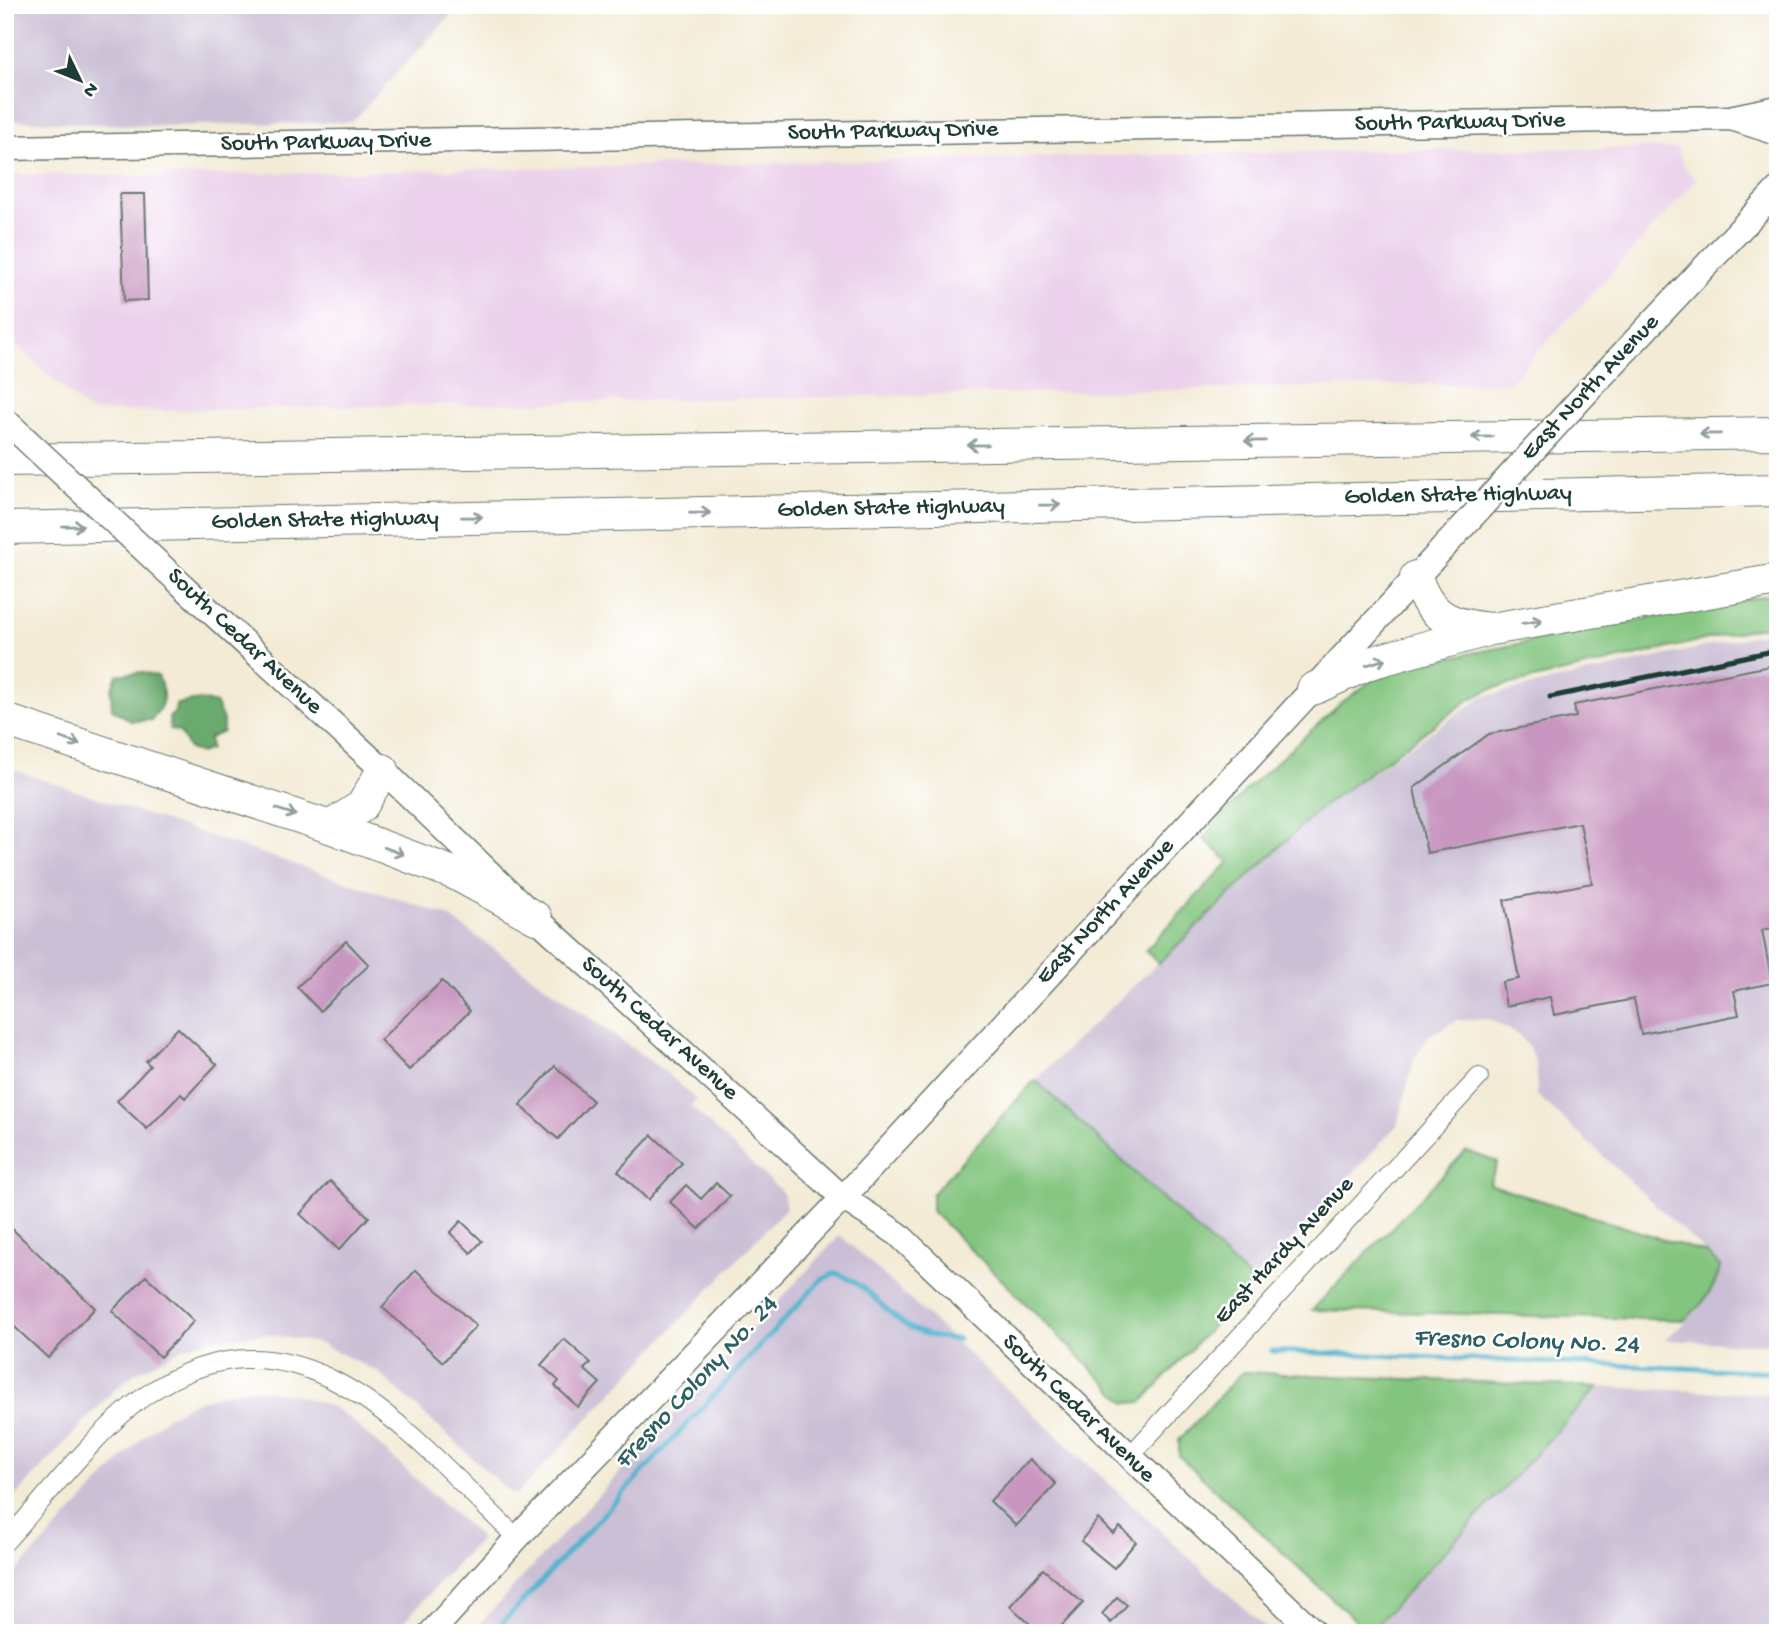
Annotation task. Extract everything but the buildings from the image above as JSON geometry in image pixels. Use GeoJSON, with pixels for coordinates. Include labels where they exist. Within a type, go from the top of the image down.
{"type":"FeatureCollection","features":[{"type":"Feature","properties":{"kind":"highway"},"geometry":{"type":"LineString","coordinates":[[5,460],[1778,433]]}},
{"type":"Feature","properties":{"kind":"highway","name":"Golden State Highway"},"geometry":{"type":"LineString","coordinates":[[5,528],[1778,490]]}},
{"type":"Feature","properties":{"kind":"highway"},"geometry":{"type":"LineString","coordinates":[[1416,576],[1422,595],[1438,615],[1461,626],[1491,629]]}},
{"type":"Feature","properties":{"kind":"highway"},"geometry":{"type":"LineString","coordinates":[[1313,689],[1370,663],[1491,629],[1778,580]]}},
{"type":"Feature","properties":{"kind":"highway"},"geometry":{"type":"LineString","coordinates":[[5,720],[330,827],[456,874],[536,918]]}},
{"type":"Feature","properties":{"kind":"highway"},"geometry":{"type":"LineString","coordinates":[[330,827],[362,806],[383,769]]}},
{"type":"Feature","properties":{"kind":"street"},"geometry":{"type":"LineString","coordinates":[[1731,118],[1778,108]]}},
{"type":"Feature","properties":{"kind":"street","name":"South Parkway Drive"},"geometry":{"type":"LineString","coordinates":[[5,148],[1731,118],[1778,133]]}},
{"type":"Feature","properties":{"kind":"street","name":"East North Avenue"},"geometry":{"type":"LineString","coordinates":[[431,1633],[517,1538],[843,1198],[1416,576],[1778,189]]}},
{"type":"Feature","properties":{"kind":"street","name":"South Cedar Avenue"},"geometry":{"type":"LineString","coordinates":[[5,420],[383,769],[536,918],[843,1198],[898,1234],[1128,1458],[1315,1633]]}},
{"type":"Feature","properties":{"kind":"street","name":"East Hardy Avenue"},"geometry":{"type":"LineString","coordinates":[[1128,1458],[1479,1077]]}},
{"type":"Feature","properties":{"kind":"street"},"geometry":{"type":"LineString","coordinates":[[5,1542],[104,1434],[147,1394],[192,1369],[238,1361],[280,1360],[308,1368],[350,1387],[386,1413],[517,1538]]}},
{"type":"Feature","properties":{"kind":"shaded area"},"geometry":{"type":"Polygon","coordinates":[[[5,5],[460,5],[352,122],[152,126],[5,120],[5,5]]]}},
{"type":"Feature","properties":{"kind":"shaded area"},"geometry":{"type":"Polygon","coordinates":[[[1677,148],[1685,169],[1697,180],[1509,383],[90,412],[5,336],[5,174],[155,176],[1395,150],[1677,148]]]}},
{"type":"Feature","properties":{"kind":"shaded area"},"geometry":{"type":"Polygon","coordinates":[[[1778,630],[1778,1345],[1665,1340],[1699,1309],[1720,1265],[1537,1095],[1536,1063],[1529,1048],[1519,1035],[1489,1019],[1456,1020],[1429,1036],[1414,1060],[1397,1125],[1253,1282],[1035,1080],[1319,809],[1482,697],[1778,630]]]}},
{"type":"Feature","properties":{"kind":"shaded area"},"geometry":{"type":"Polygon","coordinates":[[[5,767],[448,916],[668,1074],[696,1100],[690,1106],[783,1193],[786,1208],[516,1495],[378,1372],[319,1343],[265,1334],[210,1339],[182,1348],[134,1374],[114,1390],[5,1507],[5,767]]]}},
{"type":"Feature","properties":{"kind":"shaded area"},"geometry":{"type":"Polygon","coordinates":[[[840,1235],[1271,1633],[471,1633],[840,1235]]]}},
{"type":"Feature","properties":{"kind":"shaded area"},"geometry":{"type":"Polygon","coordinates":[[[1598,1387],[1778,1394],[1778,1633],[1371,1633],[1598,1387]]]}},
{"type":"Feature","properties":{"kind":"shaded area"},"geometry":{"type":"Polygon","coordinates":[[[252,1389],[294,1394],[334,1408],[350,1419],[481,1538],[393,1633],[5,1633],[5,1584],[139,1441],[164,1419],[194,1402],[229,1392],[252,1389]]]}},
{"type":"Feature","properties":{"kind":"green space"},"geometry":{"type":"Polygon","coordinates":[[[1778,593],[1778,623],[1494,688],[1470,699],[1319,809],[1159,963],[1145,951],[1229,862],[1203,838],[1246,790],[1340,704],[1371,681],[1401,667],[1778,593]]]}},
{"type":"Feature","properties":{"kind":"green space"},"geometry":{"type":"Polygon","coordinates":[[[142,672],[158,676],[163,699],[152,720],[131,721],[112,709],[111,690],[117,675],[142,672]]]}},
{"type":"Feature","properties":{"kind":"green space"},"geometry":{"type":"Polygon","coordinates":[[[200,700],[216,704],[223,720],[223,732],[209,738],[210,749],[200,753],[189,749],[180,732],[170,729],[169,718],[175,712],[176,704],[200,700]]]}},
{"type":"Feature","properties":{"kind":"green space"},"geometry":{"type":"Polygon","coordinates":[[[1035,1080],[1253,1282],[1142,1402],[1126,1403],[932,1211],[932,1194],[1035,1080]]]}},
{"type":"Feature","properties":{"kind":"green space"},"geometry":{"type":"Polygon","coordinates":[[[1466,1151],[1498,1162],[1489,1184],[1706,1253],[1720,1266],[1712,1289],[1684,1320],[1312,1310],[1466,1151]]]}},
{"type":"Feature","properties":{"kind":"green space"},"geometry":{"type":"Polygon","coordinates":[[[1242,1372],[1598,1387],[1369,1633],[1179,1456],[1179,1440],[1242,1372]]]}},
{"type":"Feature","properties":{"kind":"waterway","name":"Fresno Colony No. 24"},"geometry":{"type":"LineString","coordinates":[[493,1633],[821,1280],[836,1273],[867,1292],[902,1323],[935,1337],[958,1339]]}},
{"type":"Feature","properties":{"kind":"waterway","name":"Fresno Colony No. 24"},"geometry":{"type":"LineString","coordinates":[[1272,1351],[1778,1372]]}},
{"type":"Feature","properties":{"kind":"railway"},"geometry":{"type":"LineString","coordinates":[[1550,697],[1778,650]]}}]}
